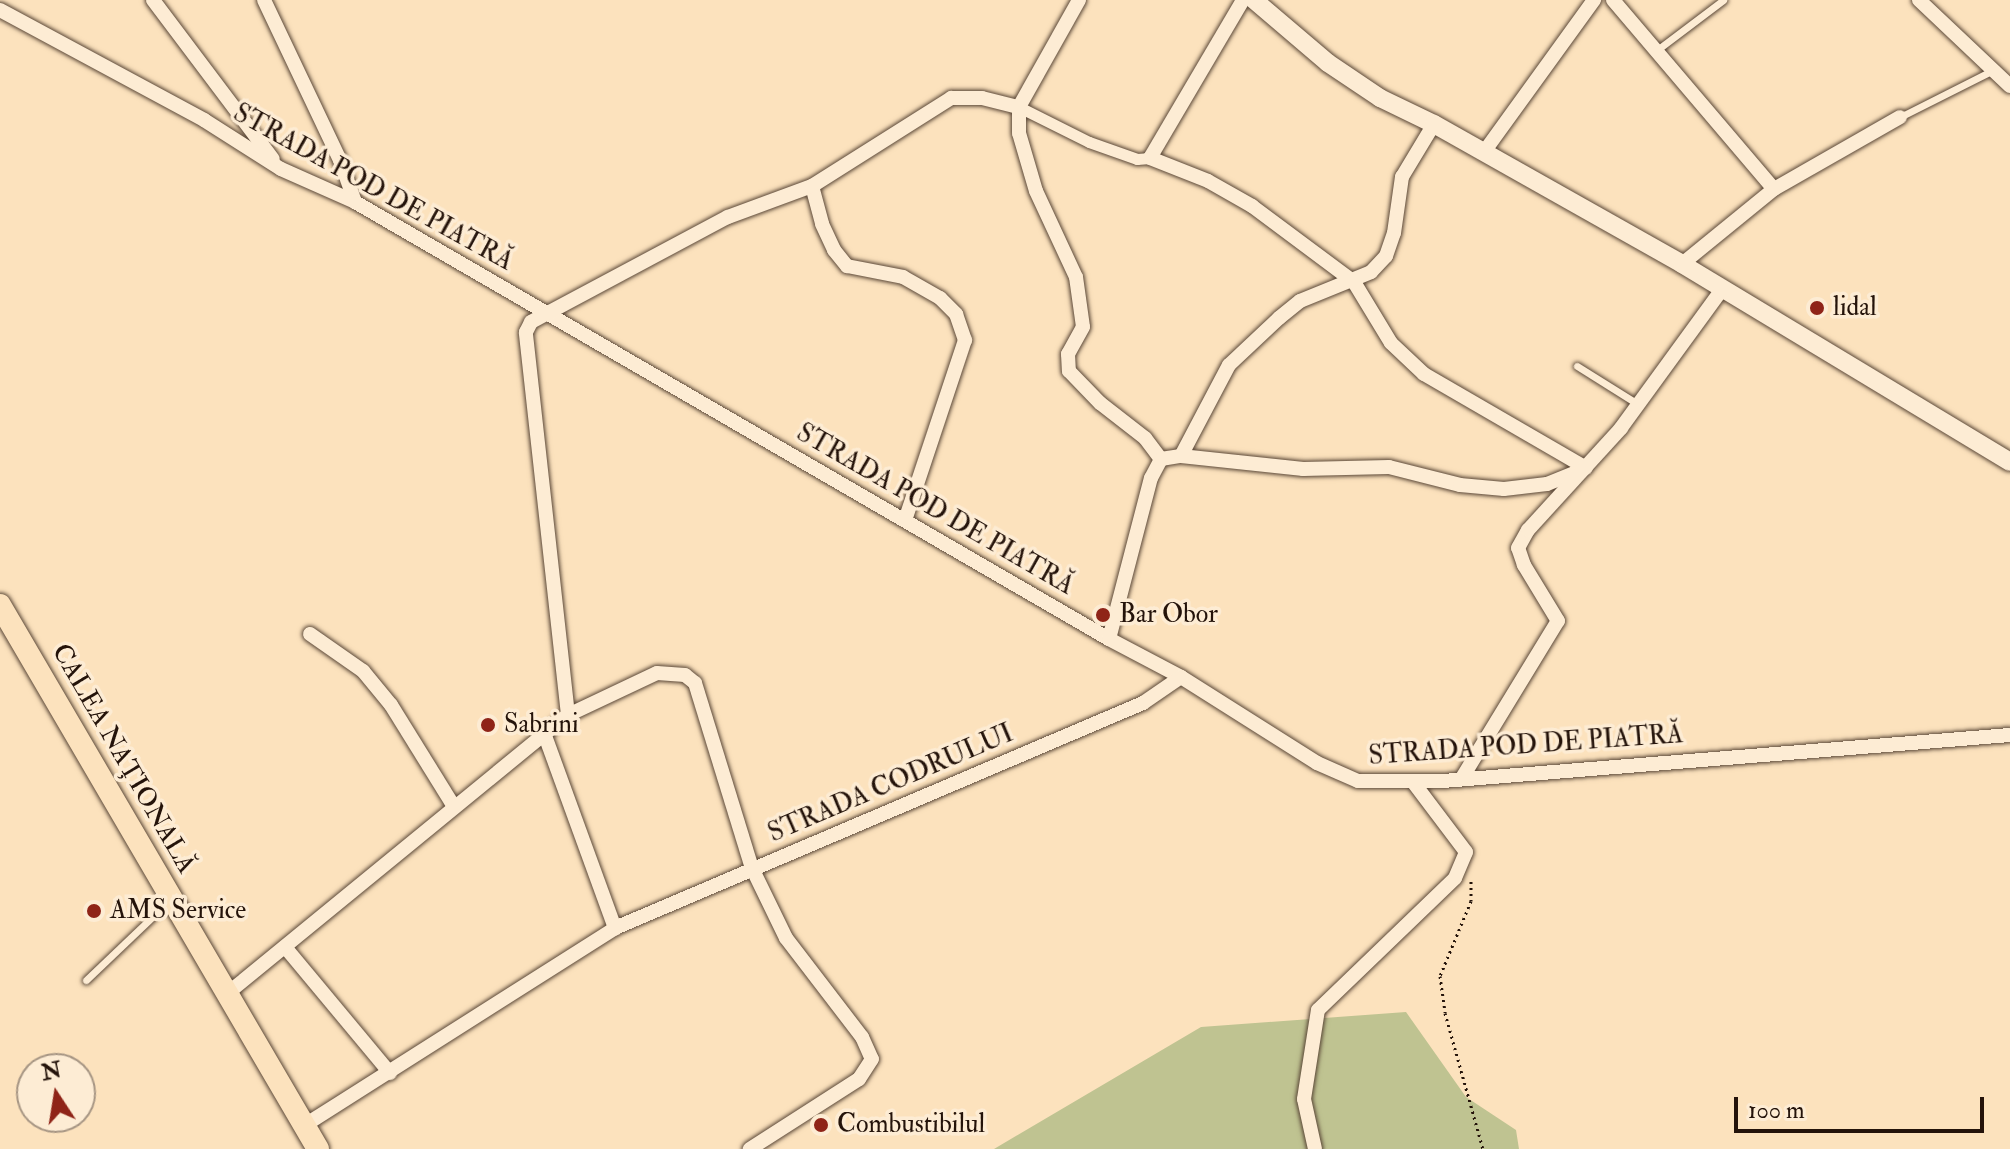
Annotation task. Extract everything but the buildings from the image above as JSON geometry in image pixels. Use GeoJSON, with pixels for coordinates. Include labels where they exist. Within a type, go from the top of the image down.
{"type":"FeatureCollection","features":[{"type":"Feature","properties":{"kind":"main road","name":"CALEA NAȚIONALĂ"},"geometry":{"type":"LineString","coordinates":[[0,605],[318,1149]]}},
{"type":"Feature","properties":{"kind":"street"},"geometry":{"type":"LineString","coordinates":[[153,0],[281,169]]}},
{"type":"Feature","properties":{"kind":"street"},"geometry":{"type":"LineString","coordinates":[[264,0],[340,160],[355,202]]}},
{"type":"Feature","properties":{"kind":"street"},"geometry":{"type":"LineString","coordinates":[[1079,0],[1019,107],[1019,133],[1036,191],[1076,277],[1083,327],[1068,354],[1069,371],[1100,403],[1145,438],[1161,459]]}},
{"type":"Feature","properties":{"kind":"street"},"geometry":{"type":"LineString","coordinates":[[1150,158],[1243,0]]}},
{"type":"Feature","properties":{"kind":"street"},"geometry":{"type":"LineString","coordinates":[[1254,0],[1328,63],[1380,98],[1434,124],[1682,264],[1721,291],[2010,462]]}},
{"type":"Feature","properties":{"kind":"street"},"geometry":{"type":"LineString","coordinates":[[1484,152],[1594,0]]}},
{"type":"Feature","properties":{"kind":"street"},"geometry":{"type":"LineString","coordinates":[[1613,0],[1774,189]]}},
{"type":"Feature","properties":{"kind":"street"},"geometry":{"type":"LineString","coordinates":[[1919,0],[2010,86]]}},
{"type":"Feature","properties":{"kind":"street","name":"STRADA POD DE PIATRĂ"},"geometry":{"type":"LineString","coordinates":[[0,10],[204,120],[281,169],[355,202],[1109,639],[1181,677],[1317,763],[1358,781],[1413,782],[2010,735]]}},
{"type":"Feature","properties":{"kind":"street"},"geometry":{"type":"LineString","coordinates":[[568,715],[526,332],[531,322],[728,217],[812,186],[951,98],[982,98],[1019,107],[1089,142],[1137,159],[1150,158],[1234,194],[1354,282],[1391,343],[1424,374],[1586,468]]}},
{"type":"Feature","properties":{"kind":"street"},"geometry":{"type":"LineString","coordinates":[[1682,264],[1774,189],[1900,117]]}},
{"type":"Feature","properties":{"kind":"street"},"geometry":{"type":"LineString","coordinates":[[1181,456],[1229,365],[1300,301],[1324,289],[1354,282],[1371,272],[1386,256],[1394,233],[1402,177],[1434,124]]}},
{"type":"Feature","properties":{"kind":"street"},"geometry":{"type":"LineString","coordinates":[[812,186],[828,237],[847,266],[903,277],[940,298],[956,314],[965,340],[905,520]]}},
{"type":"Feature","properties":{"kind":"street"},"geometry":{"type":"LineString","coordinates":[[1462,778],[1558,621],[1524,565],[1518,548],[1528,530],[1621,428],[1636,403],[1721,291]]}},
{"type":"Feature","properties":{"kind":"street"},"geometry":{"type":"LineString","coordinates":[[1161,459],[1181,456],[1303,469],[1389,467],[1460,485],[1504,489],[1547,484],[1586,468]]}},
{"type":"Feature","properties":{"kind":"street"},"geometry":{"type":"LineString","coordinates":[[1109,639],[1151,478],[1161,459]]}},
{"type":"Feature","properties":{"kind":"street"},"geometry":{"type":"LineString","coordinates":[[310,634],[363,671],[391,705],[453,805]]}},
{"type":"Feature","properties":{"kind":"street"},"geometry":{"type":"LineString","coordinates":[[228,993],[453,805],[568,715],[657,673],[685,675],[695,683],[752,868],[786,938],[862,1037],[872,1059],[859,1079],[750,1149]]}},
{"type":"Feature","properties":{"kind":"street","name":"STRADA CODRULUI"},"geometry":{"type":"LineString","coordinates":[[305,1125],[615,928],[1143,703],[1181,677]]}},
{"type":"Feature","properties":{"kind":"street"},"geometry":{"type":"LineString","coordinates":[[544,733],[615,928]]}},
{"type":"Feature","properties":{"kind":"street"},"geometry":{"type":"LineString","coordinates":[[1315,1149],[1304,1099],[1318,1010],[1455,878],[1466,852],[1413,782]]}},
{"type":"Feature","properties":{"kind":"street"},"geometry":{"type":"LineString","coordinates":[[285,947],[390,1073]]}},
{"type":"Feature","properties":{"kind":"lane"},"geometry":{"type":"LineString","coordinates":[[1655,52],[1723,0]]}},
{"type":"Feature","properties":{"kind":"lane"},"geometry":{"type":"LineString","coordinates":[[1900,117],[1991,71]]}},
{"type":"Feature","properties":{"kind":"lane"},"geometry":{"type":"LineString","coordinates":[[1577,366],[1636,403]]}},
{"type":"Feature","properties":{"kind":"lane"},"geometry":{"type":"LineString","coordinates":[[86,980],[172,899]]}},
{"type":"Feature","properties":{"kind":"path"},"geometry":{"type":"LineString","coordinates":[[1472,871],[1471,901],[1440,976],[1445,1013],[1483,1149]]}},
{"type":"Feature","properties":{"kind":"green space"},"geometry":{"type":"Polygon","coordinates":[[[1406,1012],[1466,1097],[1516,1130],[1519,1149],[994,1149],[1201,1027],[1406,1012]]]}},
{"type":"Feature","properties":{"kind":"place","name":"lidal"},"geometry":{"type":"Point","coordinates":[1817,308]}},
{"type":"Feature","properties":{"kind":"place","name":"Bar Obor"},"geometry":{"type":"Point","coordinates":[1103,615]}},
{"type":"Feature","properties":{"kind":"place","name":"Sabrini"},"geometry":{"type":"Point","coordinates":[488,725]}},
{"type":"Feature","properties":{"kind":"place","name":"AMS Service"},"geometry":{"type":"Point","coordinates":[94,911]}},
{"type":"Feature","properties":{"kind":"place","name":"Combustibilul"},"geometry":{"type":"Point","coordinates":[821,1125]}}]}
